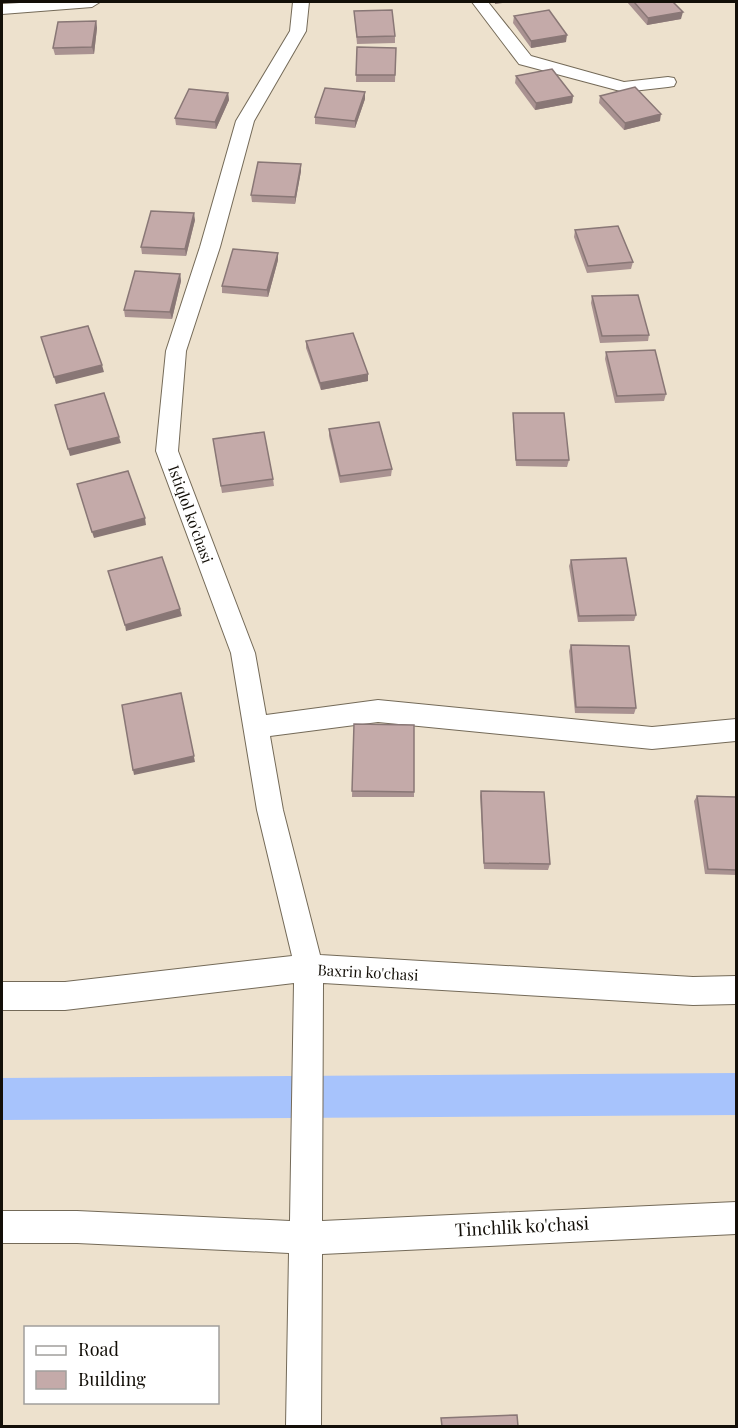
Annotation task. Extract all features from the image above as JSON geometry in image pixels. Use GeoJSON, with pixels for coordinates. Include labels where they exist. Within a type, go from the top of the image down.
{"type":"FeatureCollection","features":[{"type":"Feature","properties":{"kind":"street"},"geometry":{"type":"LineString","coordinates":[[2,9],[28,4],[92,2]]}},
{"type":"Feature","properties":{"kind":"street","name":"Istiqlol ko'chasi"},"geometry":{"type":"LineString","coordinates":[[301,2],[298,31],[245,121],[210,247],[176,351],[167,451],[243,654],[270,810],[309,968],[307,1238]]}},
{"type":"Feature","properties":{"kind":"street"},"geometry":{"type":"LineString","coordinates":[[480,2],[525,60],[624,87],[668,82]]}},
{"type":"Feature","properties":{"kind":"street"},"geometry":{"type":"LineString","coordinates":[[256,728],[378,711],[652,738],[736,730]]}},
{"type":"Feature","properties":{"kind":"street","name":"Baxrin ko'chasi"},"geometry":{"type":"LineString","coordinates":[[2,996],[65,996],[309,968],[693,991],[736,990]]}},
{"type":"Feature","properties":{"kind":"street","name":"Tinchlik ko'chasi"},"geometry":{"type":"LineString","coordinates":[[2,1227],[77,1227],[307,1238],[736,1218]]}},
{"type":"Feature","properties":{"kind":"street"},"geometry":{"type":"LineString","coordinates":[[304,1426],[307,1238]]}},
{"type":"Feature","properties":{"kind":"building"},"geometry":{"type":"Polygon","coordinates":[[[634,2],[673,2],[683,12],[648,18],[634,2]]]}},
{"type":"Feature","properties":{"kind":"building"},"geometry":{"type":"Polygon","coordinates":[[[392,10],[395,36],[357,37],[354,11],[392,10]]]}},
{"type":"Feature","properties":{"kind":"building"},"geometry":{"type":"Polygon","coordinates":[[[549,10],[567,35],[531,41],[514,16],[549,10]]]}},
{"type":"Feature","properties":{"kind":"building"},"geometry":{"type":"Polygon","coordinates":[[[96,21],[92,47],[53,48],[58,22],[96,21]]]}},
{"type":"Feature","properties":{"kind":"building"},"geometry":{"type":"Polygon","coordinates":[[[357,47],[396,48],[395,75],[356,75],[357,47]]]}},
{"type":"Feature","properties":{"kind":"building"},"geometry":{"type":"Polygon","coordinates":[[[552,69],[573,96],[536,103],[516,76],[552,69]]]}},
{"type":"Feature","properties":{"kind":"building"},"geometry":{"type":"Polygon","coordinates":[[[635,87],[661,114],[625,123],[600,96],[635,87]]]}},
{"type":"Feature","properties":{"kind":"building"},"geometry":{"type":"Polygon","coordinates":[[[325,88],[365,92],[355,121],[315,117],[325,88]]]}},
{"type":"Feature","properties":{"kind":"building"},"geometry":{"type":"Polygon","coordinates":[[[189,89],[228,93],[215,122],[175,118],[189,89]]]}},
{"type":"Feature","properties":{"kind":"building"},"geometry":{"type":"Polygon","coordinates":[[[258,162],[301,164],[295,197],[251,195],[258,162]]]}},
{"type":"Feature","properties":{"kind":"building"},"geometry":{"type":"Polygon","coordinates":[[[151,211],[194,213],[185,249],[141,247],[151,211]]]}},
{"type":"Feature","properties":{"kind":"building"},"geometry":{"type":"Polygon","coordinates":[[[618,226],[633,262],[588,266],[575,230],[618,226]]]}},
{"type":"Feature","properties":{"kind":"building"},"geometry":{"type":"Polygon","coordinates":[[[233,249],[278,253],[267,290],[222,286],[233,249]]]}},
{"type":"Feature","properties":{"kind":"building"},"geometry":{"type":"Polygon","coordinates":[[[135,271],[180,274],[170,312],[124,310],[135,271]]]}},
{"type":"Feature","properties":{"kind":"building"},"geometry":{"type":"Polygon","coordinates":[[[638,295],[649,335],[602,336],[592,296],[638,295]]]}},
{"type":"Feature","properties":{"kind":"building"},"geometry":{"type":"Polygon","coordinates":[[[88,326],[102,365],[54,377],[41,337],[88,326]]]}},
{"type":"Feature","properties":{"kind":"building"},"geometry":{"type":"Polygon","coordinates":[[[353,333],[368,374],[320,383],[306,341],[353,333]]]}},
{"type":"Feature","properties":{"kind":"building"},"geometry":{"type":"Polygon","coordinates":[[[655,350],[666,394],[617,396],[606,352],[655,350]]]}},
{"type":"Feature","properties":{"kind":"building"},"geometry":{"type":"Polygon","coordinates":[[[104,393],[119,437],[68,449],[55,405],[104,393]]]}},
{"type":"Feature","properties":{"kind":"building"},"geometry":{"type":"Polygon","coordinates":[[[513,413],[564,413],[569,460],[516,460],[513,413]]]}},
{"type":"Feature","properties":{"kind":"building"},"geometry":{"type":"Polygon","coordinates":[[[379,422],[392,469],[340,476],[329,429],[379,422]]]}},
{"type":"Feature","properties":{"kind":"building"},"geometry":{"type":"Polygon","coordinates":[[[264,432],[273,479],[221,486],[213,439],[264,432]]]}},
{"type":"Feature","properties":{"kind":"building"},"geometry":{"type":"Polygon","coordinates":[[[128,471],[145,518],[92,532],[77,484],[128,471]]]}},
{"type":"Feature","properties":{"kind":"building"},"geometry":{"type":"Polygon","coordinates":[[[162,557],[180,609],[125,625],[108,571],[162,557]]]}},
{"type":"Feature","properties":{"kind":"building"},"geometry":{"type":"Polygon","coordinates":[[[626,558],[636,615],[579,616],[571,560],[626,558]]]}},
{"type":"Feature","properties":{"kind":"building"},"geometry":{"type":"Polygon","coordinates":[[[571,645],[629,646],[636,708],[576,707],[571,645]]]}},
{"type":"Feature","properties":{"kind":"building"},"geometry":{"type":"Polygon","coordinates":[[[181,693],[194,756],[133,770],[122,705],[181,693]]]}},
{"type":"Feature","properties":{"kind":"building"},"geometry":{"type":"Polygon","coordinates":[[[354,724],[414,725],[414,792],[352,791],[354,724]]]}},
{"type":"Feature","properties":{"kind":"building"},"geometry":{"type":"Polygon","coordinates":[[[481,791],[544,792],[550,864],[484,863],[481,791]]]}},
{"type":"Feature","properties":{"kind":"building"},"geometry":{"type":"Polygon","coordinates":[[[697,796],[736,797],[736,870],[708,869],[697,796]]]}},
{"type":"Feature","properties":{"kind":"building"},"geometry":{"type":"Polygon","coordinates":[[[517,1415],[518,1426],[442,1426],[441,1418],[517,1415]]]}},
{"type":"Feature","properties":{"kind":"waterway"},"geometry":{"type":"LineString","coordinates":[[2,1099],[736,1094]]}}]}
